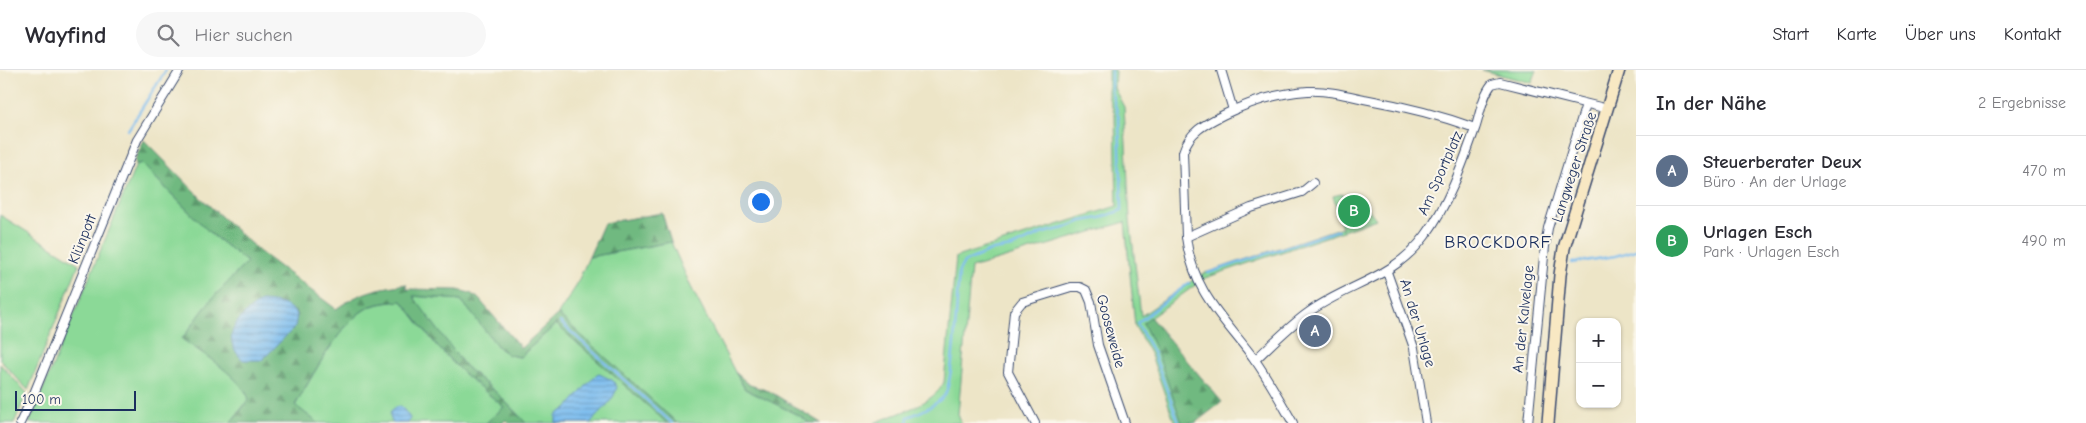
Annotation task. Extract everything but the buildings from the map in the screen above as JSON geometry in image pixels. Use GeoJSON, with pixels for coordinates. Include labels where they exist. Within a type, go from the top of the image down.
{"type":"FeatureCollection","features":[{"type":"Feature","properties":{"kind":"street","name":"Klünpott"},"geometry":{"type":"LineString","coordinates":[[20,423],[33,396],[137,140],[180,70]]}},
{"type":"Feature","properties":{"kind":"street"},"geometry":{"type":"LineString","coordinates":[[1221,70],[1233,110]]}},
{"type":"Feature","properties":{"kind":"street","name":"Langweger Straße"},"geometry":{"type":"LineString","coordinates":[[1548,423],[1560,275],[1564,248],[1620,70]]}},
{"type":"Feature","properties":{"kind":"street","name":"Am Sportplatz"},"geometry":{"type":"LineString","coordinates":[[1387,272],[1410,254],[1438,216],[1449,194],[1488,89],[1492,84],[1500,82],[1608,109]]}},
{"type":"Feature","properties":{"kind":"street","name":"Am Sportplatz"},"geometry":{"type":"LineString","coordinates":[[1255,360],[1210,303],[1197,277],[1188,250],[1183,152],[1186,143],[1198,129],[1233,110],[1272,97],[1309,91],[1329,91],[1422,110],[1475,128]]}},
{"type":"Feature","properties":{"kind":"street","name":"An der Kalvelage"},"geometry":{"type":"LineString","coordinates":[[1528,423],[1537,317],[1547,237],[1586,104]]}},
{"type":"Feature","properties":{"kind":"street"},"geometry":{"type":"LineString","coordinates":[[1186,237],[1251,208],[1302,192],[1313,183]]}},
{"type":"Feature","properties":{"kind":"street","name":"An der Urlage"},"geometry":{"type":"LineString","coordinates":[[1255,360],[1308,312],[1349,288],[1387,272],[1414,348],[1426,423]]}},
{"type":"Feature","properties":{"kind":"street","name":"Gooseweide"},"geometry":{"type":"LineString","coordinates":[[1035,423],[1008,372],[1014,312],[1022,302],[1071,287],[1080,287],[1086,290],[1091,302],[1098,345],[1125,423]]}},
{"type":"Feature","properties":{"kind":"street"},"geometry":{"type":"LineString","coordinates":[[1255,360],[1293,423]]}},
{"type":"Feature","properties":{"kind":"green space"},"geometry":{"type":"Polygon","coordinates":[[[1108,70],[1115,70],[1114,88],[1124,107],[1130,220],[1141,316],[1202,274],[1342,227],[1343,231],[1205,278],[1143,323],[1157,352],[1182,423],[1175,423],[1151,355],[1135,326],[1125,222],[971,268],[958,414],[961,423],[874,423],[923,402],[939,390],[944,382],[956,257],[1117,206],[1115,115],[1108,96],[1108,70]]]}},
{"type":"Feature","properties":{"kind":"green space"},"geometry":{"type":"Polygon","coordinates":[[[1482,70],[1537,70],[1532,83],[1482,70]]]}},
{"type":"Feature","properties":{"kind":"green space"},"geometry":{"type":"Polygon","coordinates":[[[144,140],[201,198],[260,252],[336,309],[354,298],[386,287],[406,284],[407,289],[458,290],[470,293],[478,298],[521,348],[558,314],[677,423],[667,423],[556,324],[520,357],[509,355],[499,348],[461,300],[413,296],[465,366],[498,394],[526,423],[509,423],[506,420],[502,423],[486,423],[504,407],[463,373],[437,346],[402,301],[371,306],[360,313],[349,323],[328,350],[295,405],[318,423],[230,423],[249,400],[246,392],[231,375],[182,339],[210,301],[247,262],[210,233],[141,163],[136,165],[135,160],[144,140]]]}},
{"type":"Feature","properties":{"kind":"green space"},"geometry":{"type":"Polygon","coordinates":[[[141,163],[210,233],[247,262],[210,301],[182,339],[231,375],[246,391],[249,399],[230,423],[29,423],[136,165],[141,163]]]}},
{"type":"Feature","properties":{"kind":"green space"},"geometry":{"type":"Polygon","coordinates":[[[1341,194],[1364,203],[1376,219],[1343,231],[1333,196],[1341,194]]]}},
{"type":"Feature","properties":{"kind":"green space"},"geometry":{"type":"Polygon","coordinates":[[[662,213],[671,242],[589,257],[604,223],[662,213]]]}},
{"type":"Feature","properties":{"kind":"green space"},"geometry":{"type":"Polygon","coordinates":[[[0,215],[79,264],[28,390],[0,360],[0,215]]]}},
{"type":"Feature","properties":{"kind":"green space"},"geometry":{"type":"Polygon","coordinates":[[[671,242],[691,287],[745,389],[800,416],[809,423],[677,423],[558,314],[575,288],[589,257],[671,242]]]}},
{"type":"Feature","properties":{"kind":"green space"},"geometry":{"type":"Polygon","coordinates":[[[412,296],[461,300],[499,348],[509,355],[520,357],[556,324],[667,423],[526,423],[498,394],[465,366],[412,296]]]}},
{"type":"Feature","properties":{"kind":"green space"},"geometry":{"type":"Polygon","coordinates":[[[402,301],[437,346],[463,373],[504,407],[486,423],[318,423],[295,406],[318,365],[350,322],[361,312],[372,306],[402,301]]]}},
{"type":"Feature","properties":{"kind":"green space"},"geometry":{"type":"Polygon","coordinates":[[[1150,317],[1222,402],[1195,423],[1182,423],[1157,352],[1143,323],[1150,317]]]}},
{"type":"Feature","properties":{"kind":"green space"},"geometry":{"type":"Polygon","coordinates":[[[0,364],[27,393],[14,423],[0,423],[0,364]]]}},
{"type":"Feature","properties":{"kind":"green space"},"geometry":{"type":"Polygon","coordinates":[[[735,372],[750,385],[769,391],[821,423],[809,423],[800,416],[745,389],[735,372]]]}},
{"type":"Feature","properties":{"kind":"water"},"geometry":{"type":"Polygon","coordinates":[[[261,301],[276,303],[290,308],[297,315],[295,327],[262,360],[243,360],[232,343],[234,328],[245,314],[261,301]]]}},
{"type":"Feature","properties":{"kind":"water"},"geometry":{"type":"Polygon","coordinates":[[[599,374],[612,380],[617,387],[613,397],[606,406],[590,423],[556,423],[556,415],[567,408],[594,377],[599,374]]]}},
{"type":"Feature","properties":{"kind":"water"},"geometry":{"type":"Polygon","coordinates":[[[401,406],[410,418],[408,423],[393,423],[390,414],[392,410],[401,406]]]}},
{"type":"Feature","properties":{"kind":"waterway"},"geometry":{"type":"LineString","coordinates":[[128,130],[166,70]]}},
{"type":"Feature","properties":{"kind":"waterway"},"geometry":{"type":"LineString","coordinates":[[907,423],[908,417],[940,400],[947,388],[953,356],[959,271],[964,262],[993,250],[1012,247],[1043,233],[1065,228],[1082,221],[1100,218],[1122,210],[1119,118],[1111,91],[1111,70]]}},
{"type":"Feature","properties":{"kind":"waterway"},"geometry":{"type":"LineString","coordinates":[[1208,273],[1338,230]]}},
{"type":"Feature","properties":{"kind":"waterway"},"geometry":{"type":"LineString","coordinates":[[1572,263],[1615,256],[1636,250]]}},
{"type":"Feature","properties":{"kind":"waterway"},"geometry":{"type":"LineString","coordinates":[[1179,423],[1153,352],[1137,323],[1189,283]]}},
{"type":"Feature","properties":{"kind":"waterway"},"geometry":{"type":"LineString","coordinates":[[560,322],[672,423]]}},
{"type":"Feature","properties":{"kind":"place","name":"Urlagen Esch"},"geometry":{"type":"Point","coordinates":[1354,211]}},
{"type":"Feature","properties":{"kind":"place","name":"Steuerberater Deux"},"geometry":{"type":"Point","coordinates":[1315,331]}},
{"type":"Feature","properties":{"kind":"district","name":"BROCKDORF"},"geometry":{"type":"Point","coordinates":[1498,242]}}]}
